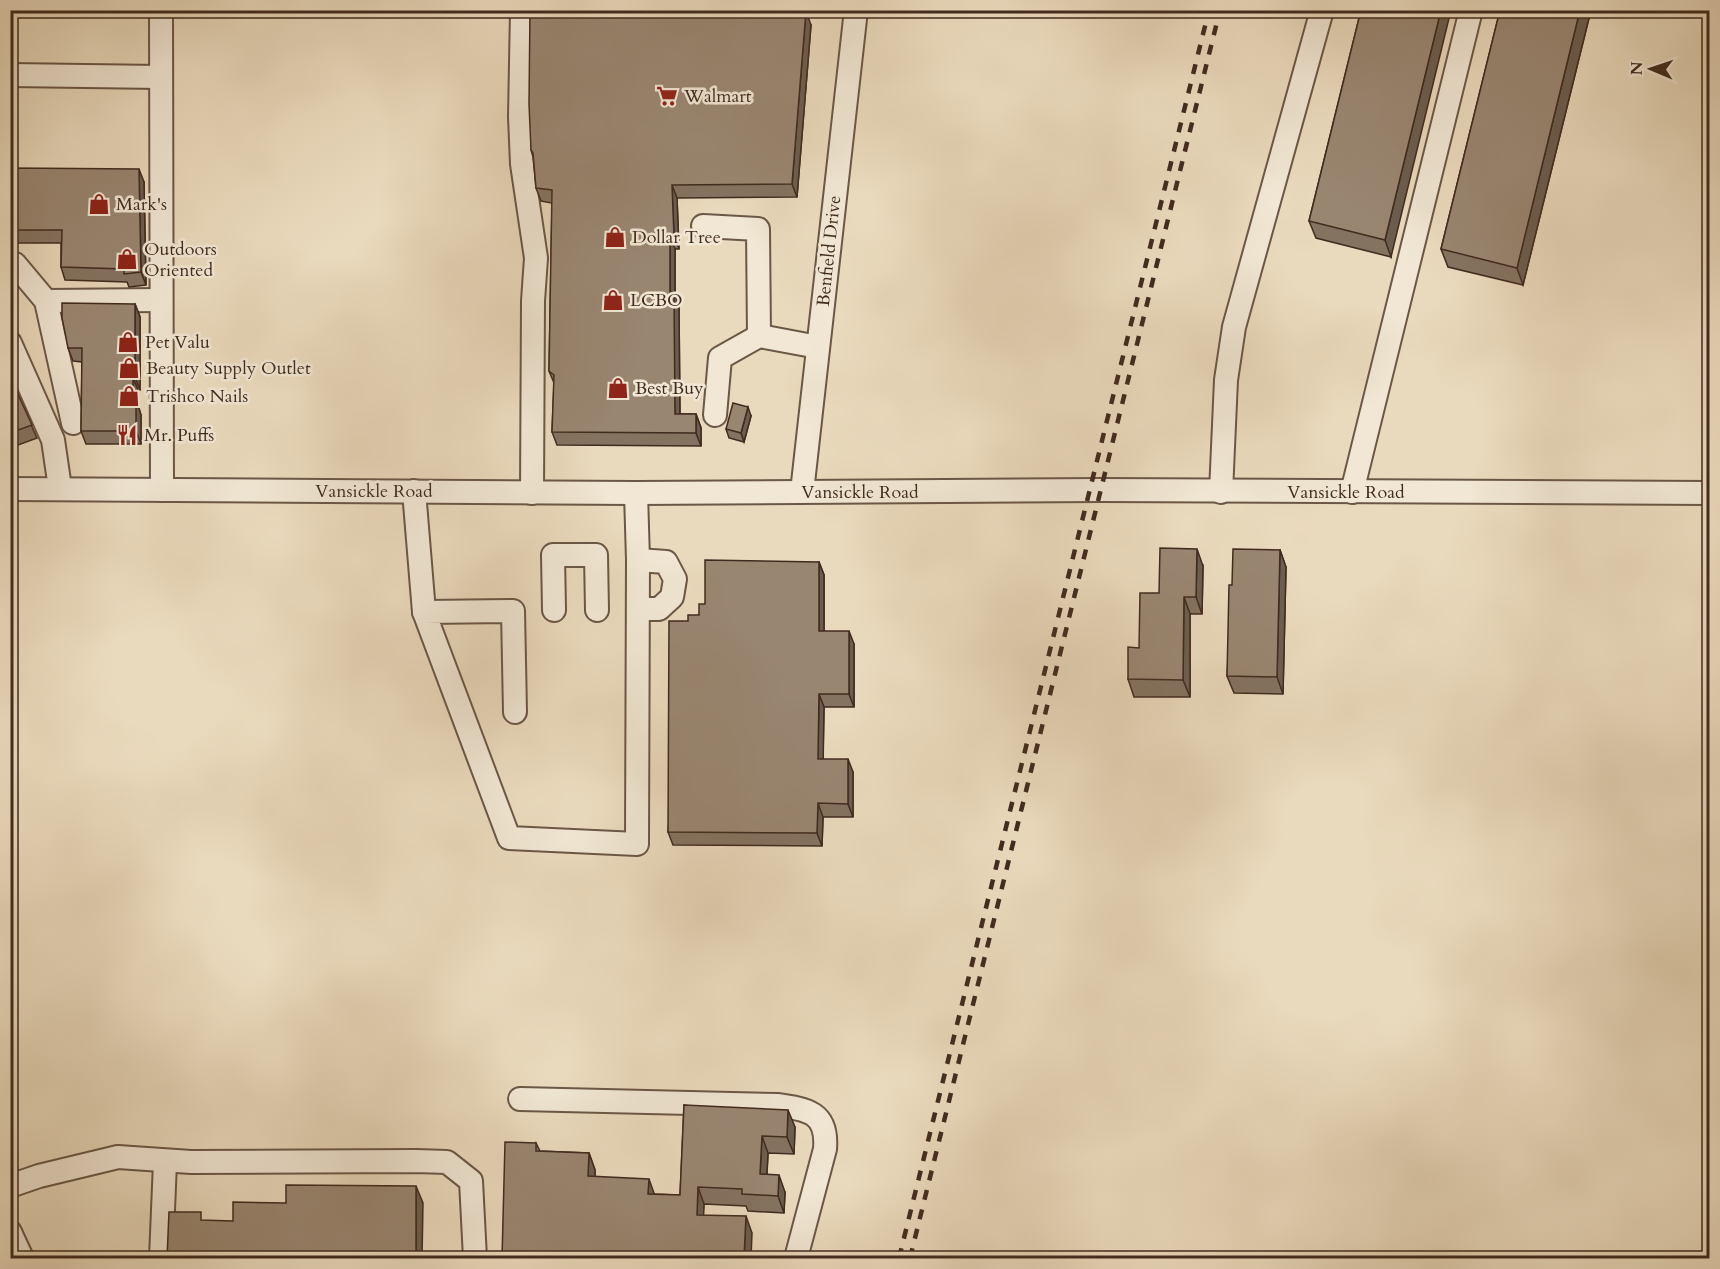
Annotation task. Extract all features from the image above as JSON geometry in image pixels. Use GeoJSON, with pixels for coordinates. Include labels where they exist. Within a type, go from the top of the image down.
{"type":"FeatureCollection","features":[{"type":"Feature","properties":{"kind":"street"},"geometry":{"type":"LineString","coordinates":[[160,10],[162,490]]}},
{"type":"Feature","properties":{"kind":"street"},"geometry":{"type":"LineString","coordinates":[[522,10],[520,117],[522,164],[537,258],[533,301],[532,493]]}},
{"type":"Feature","properties":{"kind":"street","name":"Benfield Drive"},"geometry":{"type":"LineString","coordinates":[[802,492],[856,10]]}},
{"type":"Feature","properties":{"kind":"street"},"geometry":{"type":"LineString","coordinates":[[1221,492],[1226,380],[1234,327],[1322,10]]}},
{"type":"Feature","properties":{"kind":"street"},"geometry":{"type":"LineString","coordinates":[[1352,492],[1472,10]]}},
{"type":"Feature","properties":{"kind":"street"},"geometry":{"type":"LineString","coordinates":[[10,75],[161,77]]}},
{"type":"Feature","properties":{"kind":"street"},"geometry":{"type":"LineString","coordinates":[[703,226],[758,229],[759,336]]}},
{"type":"Feature","properties":{"kind":"street"},"geometry":{"type":"LineString","coordinates":[[10,263],[15,264],[46,301],[73,423]]}},
{"type":"Feature","properties":{"kind":"street"},"geometry":{"type":"LineString","coordinates":[[46,301],[161,300]]}},
{"type":"Feature","properties":{"kind":"street"},"geometry":{"type":"LineString","coordinates":[[715,414],[720,358],[759,336],[818,347]]}},
{"type":"Feature","properties":{"kind":"street"},"geometry":{"type":"LineString","coordinates":[[10,343],[53,440],[60,488]]}},
{"type":"Feature","properties":{"kind":"street","name":"Vansickle Road"},"geometry":{"type":"LineString","coordinates":[[10,489],[532,493],[1710,493]]}},
{"type":"Feature","properties":{"kind":"street"},"geometry":{"type":"LineString","coordinates":[[414,491],[424,612],[509,838],[637,844],[638,560],[636,493]]}},
{"type":"Feature","properties":{"kind":"street"},"geometry":{"type":"LineString","coordinates":[[554,610],[553,555],[596,555],[597,610]]}},
{"type":"Feature","properties":{"kind":"street"},"geometry":{"type":"LineString","coordinates":[[638,560],[666,562],[675,579],[672,597],[658,609],[638,609]]}},
{"type":"Feature","properties":{"kind":"street"},"geometry":{"type":"LineString","coordinates":[[424,612],[513,611],[515,712]]}},
{"type":"Feature","properties":{"kind":"street"},"geometry":{"type":"LineString","coordinates":[[520,1099],[777,1105],[810,1111],[824,1130],[825,1149],[796,1258]]}},
{"type":"Feature","properties":{"kind":"street"},"geometry":{"type":"LineString","coordinates":[[10,1186],[39,1176],[118,1157],[165,1162],[447,1162],[471,1181],[475,1258]]}},
{"type":"Feature","properties":{"kind":"street"},"geometry":{"type":"LineString","coordinates":[[162,1258],[165,1162]]}},
{"type":"Feature","properties":{"kind":"building","name":"Walmart"},"geometry":{"type":"Polygon","coordinates":[[[530,10],[806,11],[792,184],[672,185],[674,236],[670,236],[670,292],[674,292],[675,414],[696,414],[696,433],[552,432],[554,375],[549,371],[552,190],[536,188],[531,150],[530,10]]]}},
{"type":"Feature","properties":{"kind":"building"},"geometry":{"type":"Polygon","coordinates":[[[1361,10],[1441,10],[1385,240],[1309,221],[1361,10]]]}},
{"type":"Feature","properties":{"kind":"building"},"geometry":{"type":"Polygon","coordinates":[[[1500,10],[1580,10],[1517,268],[1441,249],[1500,10]]]}},
{"type":"Feature","properties":{"kind":"building"},"geometry":{"type":"Polygon","coordinates":[[[10,168],[139,169],[141,272],[124,274],[124,269],[61,267],[62,230],[10,230],[10,168]]]}},
{"type":"Feature","properties":{"kind":"building"},"geometry":{"type":"Polygon","coordinates":[[[62,303],[135,304],[133,402],[136,402],[136,431],[81,431],[82,348],[68,348],[62,318],[62,303]]]}},
{"type":"Feature","properties":{"kind":"building"},"geometry":{"type":"Polygon","coordinates":[[[10,377],[32,425],[10,433],[10,377]]]}},
{"type":"Feature","properties":{"kind":"building"},"geometry":{"type":"Polygon","coordinates":[[[733,403],[748,407],[741,433],[726,429],[733,403]]]}},
{"type":"Feature","properties":{"kind":"building"},"geometry":{"type":"Polygon","coordinates":[[[1160,548],[1197,549],[1196,597],[1184,597],[1183,680],[1128,679],[1128,647],[1139,648],[1140,593],[1159,593],[1160,548]]]}},
{"type":"Feature","properties":{"kind":"building"},"geometry":{"type":"Polygon","coordinates":[[[1233,549],[1280,550],[1277,677],[1227,676],[1229,585],[1232,585],[1233,549]]]}},
{"type":"Feature","properties":{"kind":"building"},"geometry":{"type":"Polygon","coordinates":[[[705,560],[819,562],[819,631],[849,631],[849,694],[819,694],[818,759],[848,759],[848,804],[818,803],[817,833],[668,832],[669,621],[688,621],[688,615],[699,615],[699,604],[705,604],[705,560]]]}},
{"type":"Feature","properties":{"kind":"building"},"geometry":{"type":"Polygon","coordinates":[[[684,1105],[788,1110],[787,1137],[762,1136],[760,1174],[779,1175],[778,1196],[742,1194],[742,1189],[698,1187],[697,1215],[746,1216],[744,1258],[502,1258],[505,1142],[536,1143],[536,1151],[589,1153],[588,1176],[649,1179],[648,1194],[680,1195],[684,1105]]]}},
{"type":"Feature","properties":{"kind":"building"},"geometry":{"type":"Polygon","coordinates":[[[286,1185],[416,1186],[416,1258],[167,1258],[169,1212],[201,1212],[201,1220],[233,1221],[233,1202],[286,1203],[286,1185]]]}},
{"type":"Feature","properties":{"kind":"railway"},"geometry":{"type":"LineString","coordinates":[[899,1258],[1209,10]]}},
{"type":"Feature","properties":{"kind":"railway"},"geometry":{"type":"LineString","coordinates":[[910,1258],[1220,10]]}},
{"type":"Feature","properties":{"kind":"place","name":"Walmart"},"geometry":{"type":"Point","coordinates":[667,96]}},
{"type":"Feature","properties":{"kind":"place","name":"Mark's"},"geometry":{"type":"Point","coordinates":[99,204]}},
{"type":"Feature","properties":{"kind":"place","name":"Dollar Tree"},"geometry":{"type":"Point","coordinates":[615,237]}},
{"type":"Feature","properties":{"kind":"place","name":"Outdoors Oriented"},"geometry":{"type":"Point","coordinates":[127,259]}},
{"type":"Feature","properties":{"kind":"place","name":"LCBO"},"geometry":{"type":"Point","coordinates":[613,300]}},
{"type":"Feature","properties":{"kind":"place","name":"Pet Valu"},"geometry":{"type":"Point","coordinates":[128,342]}},
{"type":"Feature","properties":{"kind":"place","name":"Beauty Supply Outlet"},"geometry":{"type":"Point","coordinates":[129,368]}},
{"type":"Feature","properties":{"kind":"place","name":"Best Buy"},"geometry":{"type":"Point","coordinates":[618,388]}},
{"type":"Feature","properties":{"kind":"place","name":"Trishco Nails"},"geometry":{"type":"Point","coordinates":[129,396]}},
{"type":"Feature","properties":{"kind":"place","name":"Mr. Puffs"},"geometry":{"type":"Point","coordinates":[127,435]}}]}
